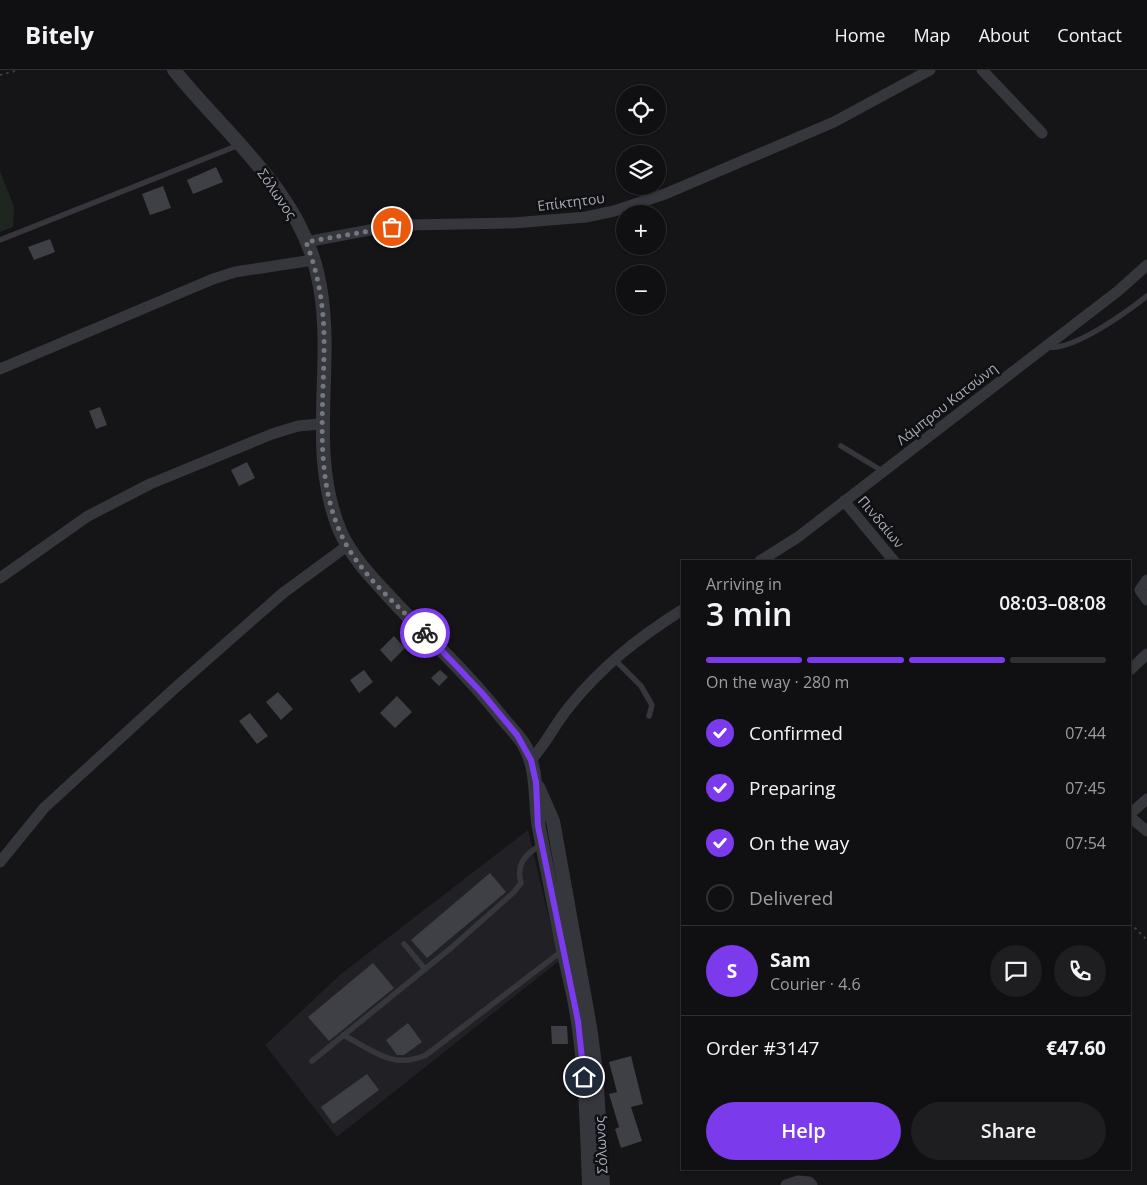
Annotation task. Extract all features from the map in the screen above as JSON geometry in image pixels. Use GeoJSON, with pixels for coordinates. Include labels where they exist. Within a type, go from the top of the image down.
{"type":"FeatureCollection","features":[{"type":"Feature","properties":{"kind":"street","name":"Σόλωνος"},"geometry":{"type":"LineString","coordinates":[[174,70],[279,192],[306,242],[313,260],[320,293],[323,325],[321,424],[324,469],[331,505],[347,546],[380,587],[482,693],[517,735],[531,760],[536,782],[553,821],[590,1027],[596,1072],[603,1185]]}},
{"type":"Feature","properties":{"kind":"street","name":"Επίκτητου"},"geometry":{"type":"LineString","coordinates":[[306,242],[375,229],[513,223],[586,217],[614,211],[665,194],[826,126],[930,70]]}},
{"type":"Feature","properties":{"kind":"street"},"geometry":{"type":"LineString","coordinates":[[982,70],[1042,133]]}},
{"type":"Feature","properties":{"kind":"street"},"geometry":{"type":"LineString","coordinates":[[0,369],[213,279],[235,272],[313,260]]}},
{"type":"Feature","properties":{"kind":"street","name":"Λάμπρου Κατσώνη"},"geometry":{"type":"LineString","coordinates":[[762,560],[798,537],[884,472],[1118,291],[1147,265]]}},
{"type":"Feature","properties":{"kind":"street"},"geometry":{"type":"LineString","coordinates":[[0,578],[88,516],[150,484],[272,434],[298,426],[321,424]]}},
{"type":"Feature","properties":{"kind":"street","name":"Πινδαίων"},"geometry":{"type":"LineString","coordinates":[[844,501],[893,560]]}},
{"type":"Feature","properties":{"kind":"street"},"geometry":{"type":"LineString","coordinates":[[0,862],[44,808],[175,688],[283,593],[347,546]]}},
{"type":"Feature","properties":{"kind":"street"},"geometry":{"type":"LineString","coordinates":[[1147,580],[1140,590],[1147,600]]}},
{"type":"Feature","properties":{"kind":"street"},"geometry":{"type":"LineString","coordinates":[[531,760],[582,690],[631,644],[681,611]]}},
{"type":"Feature","properties":{"kind":"street"},"geometry":{"type":"LineString","coordinates":[[1131,669],[1147,654]]}},
{"type":"Feature","properties":{"kind":"street","name":"Σόλωνος"},"geometry":{"type":"LineString","coordinates":[[536,782],[536,803],[542,844],[580,1030],[589,1185]]}},
{"type":"Feature","properties":{"kind":"street"},"geometry":{"type":"LineString","coordinates":[[1131,815],[1147,799]]}},
{"type":"Feature","properties":{"kind":"street"},"geometry":{"type":"LineString","coordinates":[[1131,817],[1147,831]]}},
{"type":"Feature","properties":{"kind":"street"},"geometry":{"type":"LineString","coordinates":[[786,1185],[798,1181],[809,1182],[812,1185]]}},
{"type":"Feature","properties":{"kind":"lane"},"geometry":{"type":"LineString","coordinates":[[0,240],[239,145]]}},
{"type":"Feature","properties":{"kind":"lane"},"geometry":{"type":"LineString","coordinates":[[1046,347],[1055,348],[1084,336],[1110,322],[1147,296]]}},
{"type":"Feature","properties":{"kind":"lane"},"geometry":{"type":"LineString","coordinates":[[841,446],[884,472]]}},
{"type":"Feature","properties":{"kind":"lane"},"geometry":{"type":"LineString","coordinates":[[614,659],[637,681],[650,699],[652,708],[649,716]]}},
{"type":"Feature","properties":{"kind":"lane"},"geometry":{"type":"LineString","coordinates":[[312,1061],[425,969],[514,892],[521,883],[519,875],[522,859],[528,852],[542,844]]}},
{"type":"Feature","properties":{"kind":"lane"},"geometry":{"type":"LineString","coordinates":[[404,944],[425,969]]}},
{"type":"Feature","properties":{"kind":"lane"},"geometry":{"type":"LineString","coordinates":[[343,1035],[393,1061],[416,1060],[426,1055],[563,950]]}},
{"type":"Feature","properties":{"kind":"path"},"geometry":{"type":"LineString","coordinates":[[0,76],[19,70]]}},
{"type":"Feature","properties":{"kind":"path"},"geometry":{"type":"LineString","coordinates":[[1131,924],[1147,940]]}},
{"type":"Feature","properties":{"kind":"shaded area"},"geometry":{"type":"Polygon","coordinates":[[[0,171],[14,207],[13,227],[0,232],[0,171]]]}},
{"type":"Feature","properties":{"kind":"shaded area"},"geometry":{"type":"Polygon","coordinates":[[[528,830],[559,961],[337,1137],[265,1045],[341,974],[528,830]]]}},
{"type":"Feature","properties":{"kind":"building"},"geometry":{"type":"Polygon","coordinates":[[[216,167],[223,182],[193,194],[187,180],[216,167]]]}},
{"type":"Feature","properties":{"kind":"building"},"geometry":{"type":"Polygon","coordinates":[[[163,186],[171,208],[150,215],[142,194],[163,186]]]}},
{"type":"Feature","properties":{"kind":"building"},"geometry":{"type":"Polygon","coordinates":[[[50,239],[55,252],[34,260],[28,247],[50,239]]]}},
{"type":"Feature","properties":{"kind":"building"},"geometry":{"type":"Polygon","coordinates":[[[100,407],[107,425],[96,429],[89,411],[100,407]]]}},
{"type":"Feature","properties":{"kind":"building"},"geometry":{"type":"Polygon","coordinates":[[[247,462],[255,478],[239,486],[231,470],[247,462]]]}},
{"type":"Feature","properties":{"kind":"building"},"geometry":{"type":"Polygon","coordinates":[[[394,636],[405,648],[391,662],[380,650],[394,636]]]}},
{"type":"Feature","properties":{"kind":"building"},"geometry":{"type":"Polygon","coordinates":[[[364,670],[373,682],[359,693],[350,680],[364,670]]]}},
{"type":"Feature","properties":{"kind":"building"},"geometry":{"type":"Polygon","coordinates":[[[440,670],[448,677],[439,686],[431,678],[440,670]]]}},
{"type":"Feature","properties":{"kind":"building"},"geometry":{"type":"Polygon","coordinates":[[[278,692],[293,709],[281,720],[266,702],[278,692]]]}},
{"type":"Feature","properties":{"kind":"building"},"geometry":{"type":"Polygon","coordinates":[[[397,696],[412,712],[395,728],[380,713],[397,696]]]}},
{"type":"Feature","properties":{"kind":"building"},"geometry":{"type":"Polygon","coordinates":[[[250,713],[268,736],[257,744],[239,721],[250,713]]]}},
{"type":"Feature","properties":{"kind":"building"},"geometry":{"type":"Polygon","coordinates":[[[490,873],[506,892],[427,958],[411,940],[490,873]]]}},
{"type":"Feature","properties":{"kind":"building"},"geometry":{"type":"Polygon","coordinates":[[[373,963],[394,988],[329,1041],[308,1017],[373,963]]]}},
{"type":"Feature","properties":{"kind":"building"},"geometry":{"type":"Polygon","coordinates":[[[408,1023],[422,1042],[404,1055],[397,1055],[386,1040],[408,1023]]]}},
{"type":"Feature","properties":{"kind":"building"},"geometry":{"type":"Polygon","coordinates":[[[551,1026],[567,1026],[568,1044],[552,1044],[551,1026]]]}},
{"type":"Feature","properties":{"kind":"building"},"geometry":{"type":"Polygon","coordinates":[[[631,1056],[643,1104],[631,1107],[642,1141],[621,1148],[615,1129],[619,1127],[609,1094],[617,1092],[609,1062],[631,1056]]]}},
{"type":"Feature","properties":{"kind":"building"},"geometry":{"type":"Polygon","coordinates":[[[367,1074],[379,1090],[333,1124],[321,1107],[367,1074]]]}},
{"type":"Feature","properties":{"kind":"way so far"},"geometry":{"type":"LineString","coordinates":[[392,227],[306,242],[316,270],[322,307],[324,352],[321,424],[324,469],[331,505],[347,546],[373,579],[425,633]]}},
{"type":"Feature","properties":{"kind":"route"},"geometry":{"type":"LineString","coordinates":[[425,633],[482,693],[517,735],[531,760],[536,782],[538,826],[580,1030],[584,1077]]}}]}
